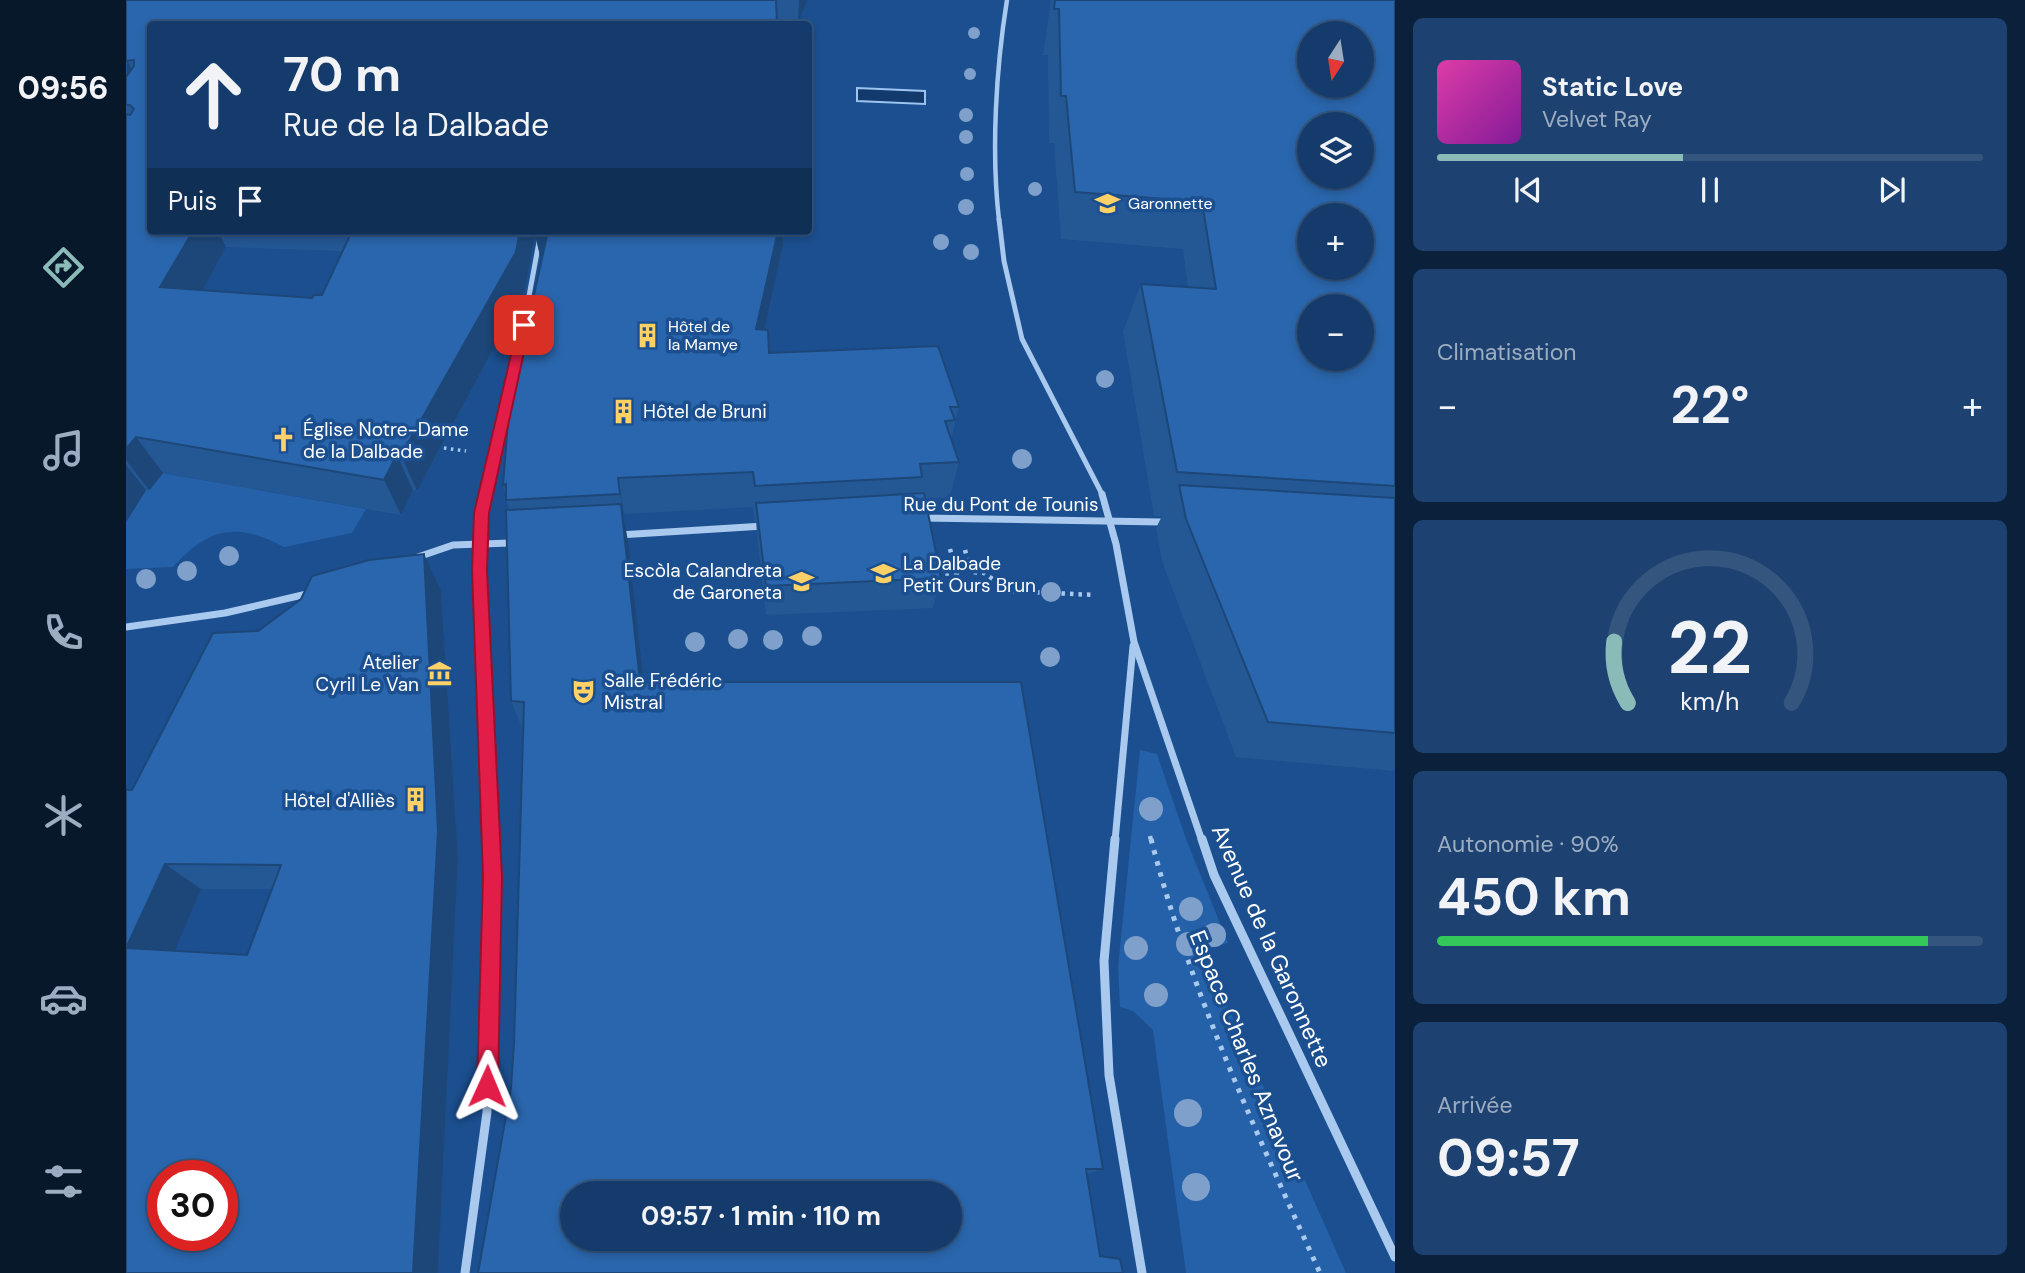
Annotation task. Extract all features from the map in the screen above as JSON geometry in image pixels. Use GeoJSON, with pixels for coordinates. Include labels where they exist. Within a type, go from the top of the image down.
{"type":"FeatureCollection","features":[{"type":"Feature","properties":{"kind":"street","name":"Avenue de la Garonnette"},"geometry":{"type":"LineString","coordinates":[[1007,0],[1002,32],[994,180],[1004,261],[1022,339],[1102,493],[1116,544],[1134,642],[1214,875],[1395,1257]]}},
{"type":"Feature","properties":{"kind":"street"},"geometry":{"type":"LineString","coordinates":[[465,1273],[487,1112],[492,877],[479,570],[482,513],[515,372],[540,235]]}},
{"type":"Feature","properties":{"kind":"street","name":"Rue du Pont de Tounis"},"geometry":{"type":"LineString","coordinates":[[910,518],[1175,523]]}},
{"type":"Feature","properties":{"kind":"street"},"geometry":{"type":"LineString","coordinates":[[604,536],[778,525]]}},
{"type":"Feature","properties":{"kind":"street"},"geometry":{"type":"LineString","coordinates":[[401,562],[453,545],[523,542]]}},
{"type":"Feature","properties":{"kind":"street"},"geometry":{"type":"LineString","coordinates":[[126,627],[225,613],[325,589]]}},
{"type":"Feature","properties":{"kind":"street","name":"Avenue de la Garonnette"},"geometry":{"type":"LineString","coordinates":[[1134,642],[1104,961],[1109,1076],[1142,1273]]}},
{"type":"Feature","properties":{"kind":"path"},"geometry":{"type":"LineString","coordinates":[[936,565],[938,575],[957,573],[949,546],[963,545],[971,572],[984,573],[1010,591],[1029,590]]}},
{"type":"Feature","properties":{"kind":"path","name":"Espace Charles Aznavour"},"geometry":{"type":"LineString","coordinates":[[1148,830],[1162,888],[1197,992],[1320,1273]]}},
{"type":"Feature","properties":{"kind":"shaded area"},"geometry":{"type":"Polygon","coordinates":[[[857,88],[925,91],[925,104],[857,101],[857,88]]]}},
{"type":"Feature","properties":{"kind":"shaded area"},"geometry":{"type":"Polygon","coordinates":[[[163,473],[366,509],[352,533],[284,547],[252,534],[224,533],[199,543],[173,567],[126,569],[126,522],[146,490],[150,490],[163,473]]]}},
{"type":"Feature","properties":{"kind":"shaded area"},"geometry":{"type":"Polygon","coordinates":[[[1140,750],[1157,754],[1186,839],[1228,943],[1203,950],[1346,1273],[1186,1273],[1153,1030],[1133,1011],[1120,1007],[1118,967],[1140,750]]]}},
{"type":"Feature","properties":{"kind":"building"},"geometry":{"type":"Polygon","coordinates":[[[126,0],[776,0],[777,21],[147,21],[147,235],[191,235],[160,287],[312,298],[314,295],[322,295],[350,235],[519,235],[516,252],[401,455],[397,455],[384,480],[136,437],[126,449],[126,114],[130,115],[134,109],[126,105],[126,77],[134,66],[134,60],[126,61],[126,0]]]}},
{"type":"Feature","properties":{"kind":"building"},"geometry":{"type":"Polygon","coordinates":[[[1055,0],[1395,0],[1395,486],[1177,472],[1141,284],[1216,289],[1202,202],[1075,192],[1066,96],[1061,96],[1059,9],[1054,9],[1055,0]]]}},
{"type":"Feature","properties":{"kind":"building"},"geometry":{"type":"Polygon","coordinates":[[[547,235],[777,235],[756,329],[768,330],[769,353],[938,346],[959,407],[950,407],[955,420],[945,421],[959,462],[920,464],[922,477],[755,486],[753,472],[618,478],[620,494],[506,500],[506,484],[503,485],[509,409],[547,235]]]}},
{"type":"Feature","properties":{"kind":"building"},"geometry":{"type":"Polygon","coordinates":[[[1179,485],[1395,498],[1395,733],[1268,722],[1186,519],[1179,485]]]}},
{"type":"Feature","properties":{"kind":"building"},"geometry":{"type":"Polygon","coordinates":[[[924,493],[941,578],[766,586],[756,503],[924,493]]]}},
{"type":"Feature","properties":{"kind":"building"},"geometry":{"type":"Polygon","coordinates":[[[621,504],[640,682],[1021,682],[1103,1169],[1086,1169],[1100,1256],[1120,1259],[1123,1273],[478,1273],[511,1088],[514,1044],[524,702],[511,701],[506,510],[621,504]]]}},
{"type":"Feature","properties":{"kind":"building"},"geometry":{"type":"Polygon","coordinates":[[[424,554],[438,831],[413,1273],[126,1273],[126,948],[126,790],[132,790],[213,633],[258,631],[301,599],[312,576],[369,560],[424,554]],[[165,864],[126,948],[247,955],[281,865],[165,864]]]}},
{"type":"Feature","properties":{"kind":"place","name":"Garonnette"},"geometry":{"type":"Point","coordinates":[1108,203]}},
{"type":"Feature","properties":{"kind":"place","name":"Hôtel de la Mamye"},"geometry":{"type":"Point","coordinates":[648,335]}},
{"type":"Feature","properties":{"kind":"place","name":"Hôtel de Bruni"},"geometry":{"type":"Point","coordinates":[623,411]}},
{"type":"Feature","properties":{"kind":"place","name":"Église Notre-Dame de la Dalbade"},"geometry":{"type":"Point","coordinates":[283,440]}},
{"type":"Feature","properties":{"kind":"place","name":"La Dalbade Petit Ours Brun"},"geometry":{"type":"Point","coordinates":[883,574]}},
{"type":"Feature","properties":{"kind":"place","name":"Escòla Calandreta de Garoneta"},"geometry":{"type":"Point","coordinates":[802,581]}},
{"type":"Feature","properties":{"kind":"place","name":"Atelier Cyril Le Van"},"geometry":{"type":"Point","coordinates":[439,673]}},
{"type":"Feature","properties":{"kind":"place","name":"Salle Frédéric Mistral"},"geometry":{"type":"Point","coordinates":[584,691]}},
{"type":"Feature","properties":{"kind":"place","name":"Hôtel d'Alliès"},"geometry":{"type":"Point","coordinates":[415,800]}},
{"type":"Feature","properties":{"kind":"route"},"geometry":{"type":"LineString","coordinates":[[487,1086],[492,877],[479,570],[482,513],[524,325]]}}]}
